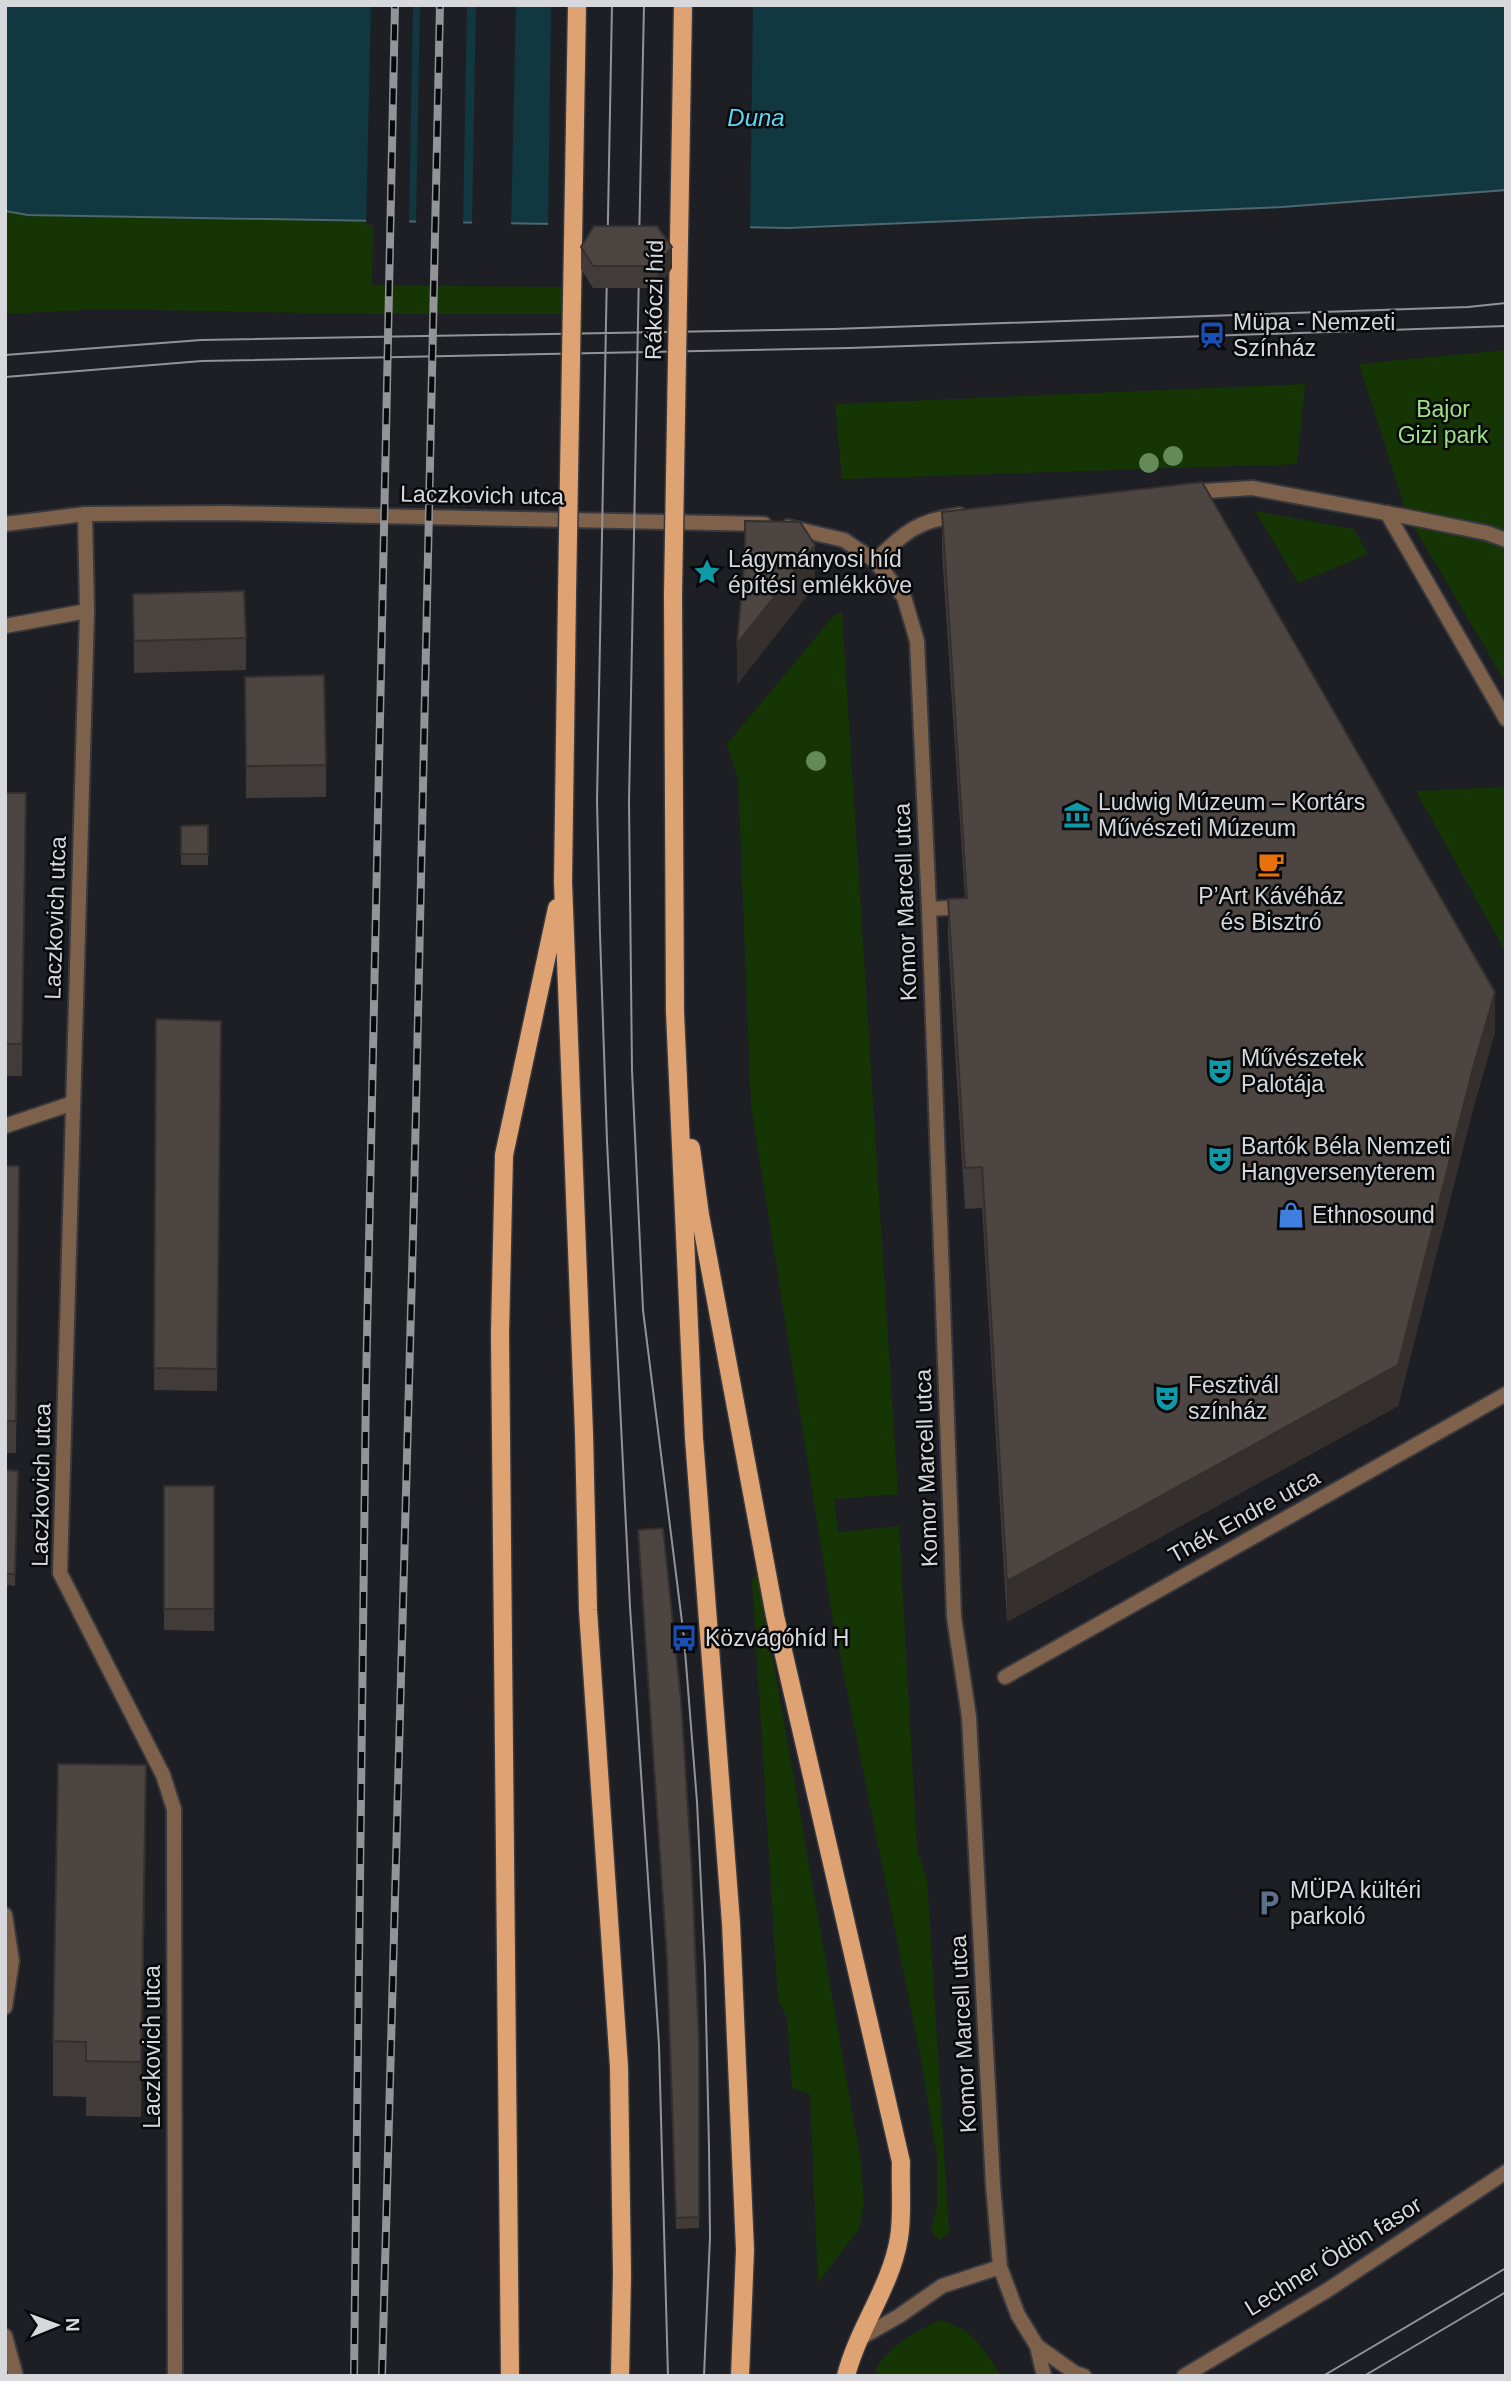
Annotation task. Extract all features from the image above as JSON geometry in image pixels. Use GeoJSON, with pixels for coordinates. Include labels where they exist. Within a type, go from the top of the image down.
{"type":"FeatureCollection","features":[{"type":"Feature","properties":{"kind":"main road"},"geometry":{"type":"LineString","coordinates":[[577,5],[563,881],[584,1419],[588,1610],[619,2067],[622,2274],[620,2376]]}},
{"type":"Feature","properties":{"kind":"main road","name":"Rákóczi híd"},"geometry":{"type":"LineString","coordinates":[[675,1012],[673,595],[683,5]]}},
{"type":"Feature","properties":{"kind":"main road"},"geometry":{"type":"LineString","coordinates":[[510,2376],[500,1334],[504,1155],[563,881]]}},
{"type":"Feature","properties":{"kind":"main road"},"geometry":{"type":"LineString","coordinates":[[675,1012],[700,1215],[775,1616],[901,2162],[899,2239],[887,2278],[857,2340],[846,2376]]}},
{"type":"Feature","properties":{"kind":"main road"},"geometry":{"type":"LineString","coordinates":[[675,1012],[694,1438],[731,1923],[745,2250],[740,2376]]}},
{"type":"Feature","properties":{"kind":"street"},"geometry":{"type":"LineString","coordinates":[[1179,493],[1252,488],[1487,533],[1506,540]]}},
{"type":"Feature","properties":{"kind":"street","name":"Laczkovich utca"},"geometry":{"type":"LineString","coordinates":[[5,524],[85,514],[239,513],[701,522],[793,528]]}},
{"type":"Feature","properties":{"kind":"street"},"geometry":{"type":"LineString","coordinates":[[1387,513],[1506,719]]}},
{"type":"Feature","properties":{"kind":"street","name":"Laczkovich utca"},"geometry":{"type":"LineString","coordinates":[[85,514],[87,611],[60,1573],[163,1775],[174,1809],[174,2376]]}},
{"type":"Feature","properties":{"kind":"street"},"geometry":{"type":"LineString","coordinates":[[875,561],[903,534],[934,519],[974,514]]}},
{"type":"Feature","properties":{"kind":"street","name":"Komor Marcell utca"},"geometry":{"type":"LineString","coordinates":[[793,528],[844,540],[875,561],[904,597],[917,641],[954,1617],[969,1717],[993,2185],[1000,2267],[1018,2315],[1037,2346],[1044,2376]]}},
{"type":"Feature","properties":{"kind":"street"},"geometry":{"type":"LineString","coordinates":[[5,626],[87,611]]}},
{"type":"Feature","properties":{"kind":"street"},"geometry":{"type":"LineString","coordinates":[[929,909],[965,907]]}},
{"type":"Feature","properties":{"kind":"street"},"geometry":{"type":"LineString","coordinates":[[5,1126],[73,1103]]}},
{"type":"Feature","properties":{"kind":"street","name":"Thék Endre utca"},"geometry":{"type":"LineString","coordinates":[[1005,1676],[1506,1394]]}},
{"type":"Feature","properties":{"kind":"street"},"geometry":{"type":"LineString","coordinates":[[5,1914],[12,1961],[5,2007]]}},
{"type":"Feature","properties":{"kind":"street","name":"Lechner Ödön fasor"},"geometry":{"type":"LineString","coordinates":[[1184,2376],[1326,2291],[1506,2172]]}},
{"type":"Feature","properties":{"kind":"street"},"geometry":{"type":"LineString","coordinates":[[857,2340],[899,2316],[942,2286],[1000,2267]]}},
{"type":"Feature","properties":{"kind":"street"},"geometry":{"type":"LineString","coordinates":[[5,2336],[16,2376]]}},
{"type":"Feature","properties":{"kind":"street"},"geometry":{"type":"LineString","coordinates":[[1037,2346],[1075,2373],[1084,2376]]}},
{"type":"Feature","properties":{"kind":"green space"},"geometry":{"type":"Polygon","coordinates":[[[5,211],[28,215],[373,221],[372,285],[567,287],[566,314],[365,314],[102,309],[5,314],[5,211]]]}},
{"type":"Feature","properties":{"kind":"green space","name":"Bajor Gizi park"},"geometry":{"type":"Polygon","coordinates":[[[1506,350],[1506,683],[1408,517],[1359,364],[1506,350]]]}},
{"type":"Feature","properties":{"kind":"green space"},"geometry":{"type":"Polygon","coordinates":[[[1305,384],[1297,464],[842,479],[835,404],[1305,384]]]}},
{"type":"Feature","properties":{"kind":"green space"},"geometry":{"type":"Polygon","coordinates":[[[1255,511],[1354,529],[1368,554],[1298,583],[1255,511]]]}},
{"type":"Feature","properties":{"kind":"green space"},"geometry":{"type":"Polygon","coordinates":[[[836,613],[842,613],[898,1494],[834,1499],[838,1532],[899,1526],[917,1849],[927,1879],[949,2233],[939,2240],[931,2230],[937,2207],[937,2157],[920,2054],[832,1615],[751,1106],[738,778],[727,744],[836,613]]]}},
{"type":"Feature","properties":{"kind":"green space"},"geometry":{"type":"Polygon","coordinates":[[[1506,787],[1506,953],[1416,791],[1506,787]]]}},
{"type":"Feature","properties":{"kind":"green space"},"geometry":{"type":"Polygon","coordinates":[[[758,1573],[860,2157],[864,2202],[859,2229],[818,2283],[810,2094],[792,2088],[787,2018],[778,2000],[752,1580],[758,1573]]]}},
{"type":"Feature","properties":{"kind":"green space"},"geometry":{"type":"Polygon","coordinates":[[[941,2320],[962,2329],[977,2341],[1001,2376],[873,2376],[892,2349],[921,2329],[941,2320]]]}},
{"type":"Feature","properties":{"kind":"water","name":"Duna"},"geometry":{"type":"Polygon","coordinates":[[[5,5],[1506,5],[1506,190],[1282,207],[788,228],[28,215],[5,211],[5,5]]]}},
{"type":"Feature","properties":{"kind":"pier"},"geometry":{"type":"Polygon","coordinates":[[[371,5],[413,5],[409,225],[366,225],[371,5]]]}},
{"type":"Feature","properties":{"kind":"pier"},"geometry":{"type":"Polygon","coordinates":[[[420,5],[467,5],[463,226],[416,225],[420,5]]]}},
{"type":"Feature","properties":{"kind":"pier"},"geometry":{"type":"Polygon","coordinates":[[[476,5],[516,5],[511,227],[472,226],[476,5]]]}},
{"type":"Feature","properties":{"kind":"pier"},"geometry":{"type":"Polygon","coordinates":[[[551,5],[753,5],[750,231],[548,228],[551,5]]]}},
{"type":"Feature","properties":{"kind":"building"},"geometry":{"type":"Polygon","coordinates":[[[594,226],[657,226],[672,247],[658,266],[593,266],[581,247],[594,226]]]}},
{"type":"Feature","properties":{"kind":"building","name":"Művészetek Palotája"},"geometry":{"type":"Polygon","coordinates":[[[1202,482],[1495,992],[1473,1068],[1398,1365],[1007,1581],[982,1167],[965,1168],[948,899],[967,898],[942,512],[1202,482]]]}},
{"type":"Feature","properties":{"kind":"building"},"geometry":{"type":"Polygon","coordinates":[[[745,521],[800,522],[815,545],[737,644],[745,555],[745,521]]]}},
{"type":"Feature","properties":{"kind":"building"},"geometry":{"type":"Polygon","coordinates":[[[244,591],[246,638],[134,641],[133,594],[244,591]]]}},
{"type":"Feature","properties":{"kind":"building"},"geometry":{"type":"Polygon","coordinates":[[[324,675],[326,765],[246,766],[245,677],[324,675]]]}},
{"type":"Feature","properties":{"kind":"building"},"geometry":{"type":"Polygon","coordinates":[[[5,793],[26,793],[22,1044],[5,1044],[5,793]]]}},
{"type":"Feature","properties":{"kind":"building"},"geometry":{"type":"Polygon","coordinates":[[[208,825],[208,854],[181,854],[181,826],[208,825]]]}},
{"type":"Feature","properties":{"kind":"building"},"geometry":{"type":"Polygon","coordinates":[[[156,1019],[221,1021],[217,1369],[154,1368],[156,1019]]]}},
{"type":"Feature","properties":{"kind":"building"},"geometry":{"type":"Polygon","coordinates":[[[5,1166],[19,1166],[16,1421],[5,1421],[5,1166]]]}},
{"type":"Feature","properties":{"kind":"building"},"geometry":{"type":"Polygon","coordinates":[[[5,1470],[18,1471],[15,1574],[5,1574],[5,1470]]]}},
{"type":"Feature","properties":{"kind":"building"},"geometry":{"type":"Polygon","coordinates":[[[164,1486],[214,1486],[214,1609],[164,1609],[164,1486]]]}},
{"type":"Feature","properties":{"kind":"building"},"geometry":{"type":"Polygon","coordinates":[[[663,1528],[681,1700],[699,2044],[699,2217],[676,2218],[667,1959],[638,1530],[663,1528]]]}},
{"type":"Feature","properties":{"kind":"building"},"geometry":{"type":"Polygon","coordinates":[[[58,1764],[146,1765],[141,2062],[86,2061],[86,2042],[53,2041],[58,1764]]]}},
{"type":"Feature","properties":{"kind":"tram line"},"geometry":{"type":"LineString","coordinates":[[612,5],[597,800],[600,934],[607,1141],[630,1607],[659,2045],[668,2376]]}},
{"type":"Feature","properties":{"kind":"tram line"},"geometry":{"type":"LineString","coordinates":[[639,245],[644,5]]}},
{"type":"Feature","properties":{"kind":"tram line"},"geometry":{"type":"LineString","coordinates":[[639,269],[629,802],[632,1070],[643,1310],[684,1638],[697,1802],[705,1968],[709,2147],[710,2237],[704,2376]]}},
{"type":"Feature","properties":{"kind":"tram line"},"geometry":{"type":"LineString","coordinates":[[5,355],[201,340],[833,329],[1468,307],[1506,303]]}},
{"type":"Feature","properties":{"kind":"tram line"},"geometry":{"type":"LineString","coordinates":[[5,377],[202,361],[849,348],[1506,326]]}},
{"type":"Feature","properties":{"kind":"tram line"},"geometry":{"type":"LineString","coordinates":[[1323,2376],[1506,2268]]}},
{"type":"Feature","properties":{"kind":"tram line"},"geometry":{"type":"LineString","coordinates":[[1364,2376],[1506,2292]]}},
{"type":"Feature","properties":{"kind":"railway"},"geometry":{"type":"LineString","coordinates":[[354,2376],[366,1385],[395,5]]}},
{"type":"Feature","properties":{"kind":"railway"},"geometry":{"type":"LineString","coordinates":[[382,2376],[414,1199],[440,5]]}},
{"type":"Feature","properties":{"kind":"place","name":"Müpa - Nemzeti Színház"},"geometry":{"type":"Point","coordinates":[1212,335]}},
{"type":"Feature","properties":{"kind":"place","name":"Lágymányosi híd építési emlékköve"},"geometry":{"type":"Point","coordinates":[707,572]}},
{"type":"Feature","properties":{"kind":"place","name":"Ludwig Múzeum – Kortárs Művészeti Múzeum"},"geometry":{"type":"Point","coordinates":[1077,815]}},
{"type":"Feature","properties":{"kind":"place","name":"P’Art Kávéház és Bisztró"},"geometry":{"type":"Point","coordinates":[1271,864]}},
{"type":"Feature","properties":{"kind":"place","name":"Művészetek Palotája"},"geometry":{"type":"Point","coordinates":[1220,1071]}},
{"type":"Feature","properties":{"kind":"place","name":"Bartók Béla Nemzeti Hangversenyterem"},"geometry":{"type":"Point","coordinates":[1220,1159]}},
{"type":"Feature","properties":{"kind":"place","name":"Ethnosound"},"geometry":{"type":"Point","coordinates":[1291,1215]}},
{"type":"Feature","properties":{"kind":"place","name":"Fesztivál színház"},"geometry":{"type":"Point","coordinates":[1167,1398]}},
{"type":"Feature","properties":{"kind":"place","name":"Közvágóhíd H"},"geometry":{"type":"Point","coordinates":[684,1638]}},
{"type":"Feature","properties":{"kind":"place","name":"MÜPA kültéri parkoló"},"geometry":{"type":"Point","coordinates":[1269,1903]}}]}
